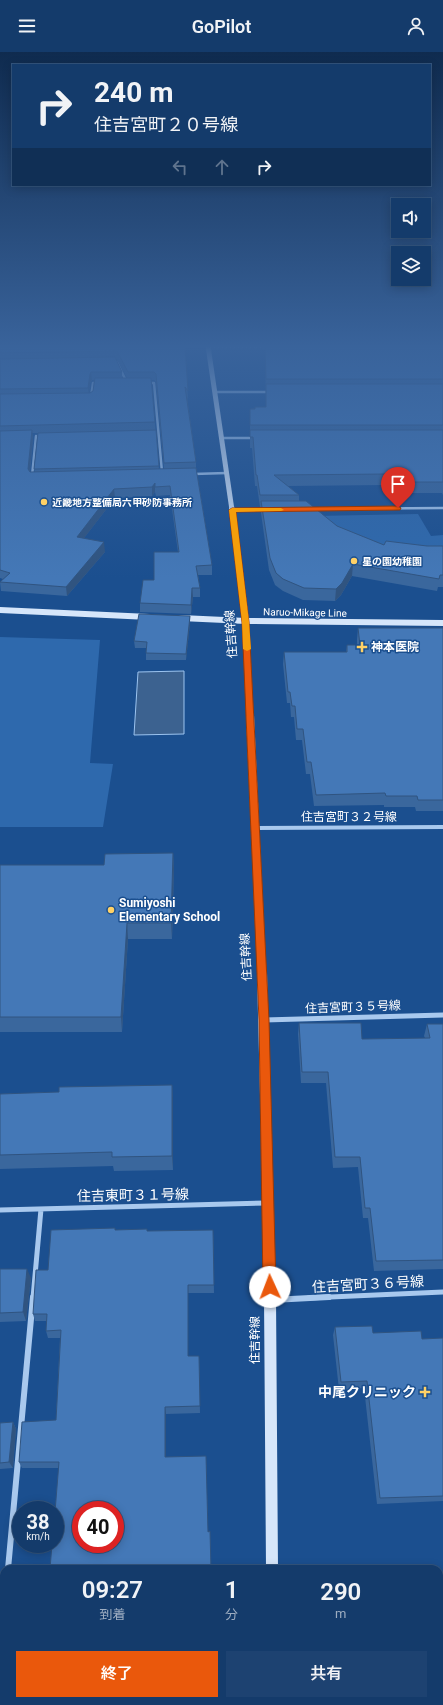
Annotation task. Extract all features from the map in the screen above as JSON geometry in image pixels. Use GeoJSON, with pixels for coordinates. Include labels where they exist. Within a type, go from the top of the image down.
{"type":"FeatureCollection","features":[{"type":"Feature","properties":{"kind":"street"},"geometry":{"type":"LineString","coordinates":[[157,423],[162,475]]}},
{"type":"Feature","properties":{"kind":"street","name":"住吉幹線"},"geometry":{"type":"LineString","coordinates":[[219,423],[227,473],[246,622],[264,1020],[270,1300],[272,1565]]}},
{"type":"Feature","properties":{"kind":"street"},"geometry":{"type":"LineString","coordinates":[[151,434],[158,433]]}},
{"type":"Feature","properties":{"kind":"street"},"geometry":{"type":"LineString","coordinates":[[29,436],[44,436]]}},
{"type":"Feature","properties":{"kind":"street"},"geometry":{"type":"LineString","coordinates":[[36,436],[32,478],[40,477]]}},
{"type":"Feature","properties":{"kind":"street"},"geometry":{"type":"LineString","coordinates":[[221,438],[261,438]]}},
{"type":"Feature","properties":{"kind":"street"},"geometry":{"type":"LineString","coordinates":[[191,474],[227,473]]}},
{"type":"Feature","properties":{"kind":"street"},"geometry":{"type":"LineString","coordinates":[[310,509],[443,508]]}},
{"type":"Feature","properties":{"kind":"street"},"geometry":{"type":"LineString","coordinates":[[232,510],[271,510]]}},
{"type":"Feature","properties":{"kind":"street"},"geometry":{"type":"LineString","coordinates":[[0,610],[158,618]]}},
{"type":"Feature","properties":{"kind":"street","name":"Naruo-Mikage Line"},"geometry":{"type":"LineString","coordinates":[[174,618],[246,622],[443,623]]}},
{"type":"Feature","properties":{"kind":"street","name":"住吉宮町３２号線"},"geometry":{"type":"LineString","coordinates":[[255,828],[443,827]]}},
{"type":"Feature","properties":{"kind":"street","name":"住吉宮町３５号線"},"geometry":{"type":"LineString","coordinates":[[264,1020],[443,1015]]}},
{"type":"Feature","properties":{"kind":"street","name":"住吉東町３１号線"},"geometry":{"type":"LineString","coordinates":[[0,1210],[267,1204]]}},
{"type":"Feature","properties":{"kind":"street"},"geometry":{"type":"LineString","coordinates":[[8,1565],[41,1209]]}},
{"type":"Feature","properties":{"kind":"street","name":"住吉宮町３６号線"},"geometry":{"type":"LineString","coordinates":[[270,1300],[443,1292]]}},
{"type":"Feature","properties":{"kind":"shaded area"},"geometry":{"type":"Polygon","coordinates":[[[418,514],[431,536],[443,535],[443,555],[396,553],[315,516],[418,514]]]}},
{"type":"Feature","properties":{"kind":"shaded area"},"geometry":{"type":"Polygon","coordinates":[[[0,637],[100,640],[90,763],[113,764],[103,827],[0,827],[0,637]]]}},
{"type":"Feature","properties":{"kind":"shaded area"},"geometry":{"type":"Polygon","coordinates":[[[184,671],[184,734],[134,735],[138,672],[184,671]]]}},
{"type":"Feature","properties":{"kind":"building"},"geometry":{"type":"Polygon","coordinates":[[[0,423],[111,423],[0,426],[0,423]]]}},
{"type":"Feature","properties":{"kind":"building"},"geometry":{"type":"Polygon","coordinates":[[[160,423],[190,423],[196,462],[164,463],[160,423]]]}},
{"type":"Feature","properties":{"kind":"building"},"geometry":{"type":"Polygon","coordinates":[[[250,423],[443,423],[443,425],[250,425],[250,423]]]}},
{"type":"Feature","properties":{"kind":"building"},"geometry":{"type":"Polygon","coordinates":[[[32,430],[28,469],[30,472],[196,468],[212,565],[196,566],[200,588],[192,588],[191,605],[140,603],[143,580],[154,580],[154,552],[179,552],[170,486],[155,487],[155,483],[152,487],[114,489],[77,537],[104,542],[66,587],[0,582],[10,573],[0,570],[0,431],[32,430]]]}},
{"type":"Feature","properties":{"kind":"building"},"geometry":{"type":"Polygon","coordinates":[[[156,430],[159,466],[34,469],[38,433],[156,430]]]}},
{"type":"Feature","properties":{"kind":"building"},"geometry":{"type":"Polygon","coordinates":[[[250,430],[443,430],[443,482],[388,482],[386,474],[274,475],[299,495],[260,495],[256,475],[253,437],[250,437],[250,430]]]}},
{"type":"Feature","properties":{"kind":"building"},"geometry":{"type":"Polygon","coordinates":[[[261,501],[306,501],[337,526],[384,545],[386,541],[427,546],[443,546],[443,575],[440,575],[439,579],[353,564],[342,583],[336,589],[304,588],[283,579],[276,573],[270,558],[261,501]]]}},
{"type":"Feature","properties":{"kind":"building"},"geometry":{"type":"Polygon","coordinates":[[[139,614],[190,616],[186,654],[146,653],[147,642],[134,641],[139,614]]]}},
{"type":"Feature","properties":{"kind":"building"},"geometry":{"type":"Polygon","coordinates":[[[358,628],[443,628],[443,800],[418,800],[417,796],[386,796],[385,793],[316,795],[311,762],[307,762],[303,729],[297,729],[295,706],[292,706],[290,692],[288,692],[284,652],[347,652],[347,645],[360,645],[358,628]]]}},
{"type":"Feature","properties":{"kind":"building"},"geometry":{"type":"Polygon","coordinates":[[[173,853],[171,923],[127,923],[121,1017],[0,1017],[0,865],[104,865],[105,854],[173,853]]]}},
{"type":"Feature","properties":{"kind":"building"},"geometry":{"type":"Polygon","coordinates":[[[299,1023],[361,1023],[362,1039],[430,1038],[427,1024],[443,1024],[443,1260],[376,1261],[370,1208],[365,1208],[360,1157],[335,1157],[328,1072],[302,1072],[299,1023]]]}},
{"type":"Feature","properties":{"kind":"building"},"geometry":{"type":"Polygon","coordinates":[[[172,1085],[172,1156],[112,1157],[112,1152],[0,1155],[0,1094],[59,1092],[59,1087],[172,1085]]]}},
{"type":"Feature","properties":{"kind":"building"},"geometry":{"type":"Polygon","coordinates":[[[115,1228],[115,1230],[147,1229],[147,1231],[213,1230],[214,1285],[188,1285],[188,1356],[199,1356],[200,1406],[165,1407],[165,1457],[206,1456],[208,1532],[210,1531],[211,1565],[50,1565],[51,1553],[64,1553],[64,1501],[56,1501],[59,1462],[19,1462],[22,1422],[56,1420],[61,1330],[46,1331],[47,1314],[33,1314],[36,1270],[48,1270],[51,1230],[115,1228]]]}},
{"type":"Feature","properties":{"kind":"building"},"geometry":{"type":"Polygon","coordinates":[[[0,1269],[27,1269],[23,1312],[0,1313],[0,1269]]]}},
{"type":"Feature","properties":{"kind":"building"},"geometry":{"type":"Polygon","coordinates":[[[372,1326],[373,1333],[421,1331],[422,1339],[443,1338],[443,1496],[380,1498],[367,1381],[341,1382],[335,1327],[372,1326]]]}},
{"type":"Feature","properties":{"kind":"building"},"geometry":{"type":"Polygon","coordinates":[[[13,1422],[9,1462],[0,1463],[0,1423],[13,1422]]]}},
{"type":"Feature","properties":{"kind":"slow traffic"},"geometry":{"type":"LineString","coordinates":[[247,649],[246,622],[232,510],[281,510]]}},
{"type":"Feature","properties":{"kind":"place","name":"近畿地方整備局六甲砂防事務所"},"geometry":{"type":"Point","coordinates":[44,502]}},
{"type":"Feature","properties":{"kind":"place","name":"星の園幼稚園"},"geometry":{"type":"Point","coordinates":[354,561]}},
{"type":"Feature","properties":{"kind":"place","name":"神本医院"},"geometry":{"type":"Point","coordinates":[362,647]}},
{"type":"Feature","properties":{"kind":"place","name":"Sumiyoshi Elementary School"},"geometry":{"type":"Point","coordinates":[111,910]}},
{"type":"Feature","properties":{"kind":"place","name":"中尾クリニック"},"geometry":{"type":"Point","coordinates":[425,1392]}},
{"type":"Feature","properties":{"kind":"route"},"geometry":{"type":"LineString","coordinates":[[270,1287],[264,1020],[246,622],[232,510],[398,508]]}}]}
